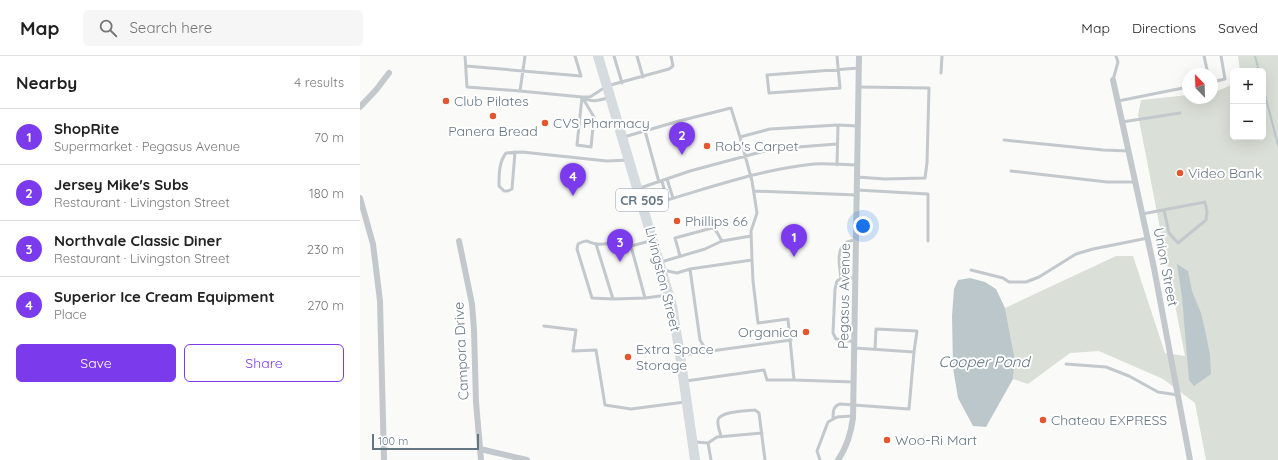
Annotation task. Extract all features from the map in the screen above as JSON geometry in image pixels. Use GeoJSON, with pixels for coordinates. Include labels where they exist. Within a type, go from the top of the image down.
{"type":"FeatureCollection","features":[{"type":"Feature","properties":{"kind":"main road","name":"Livingston Street"},"geometry":{"type":"LineString","coordinates":[[599,56],[675,318],[695,460]]}},
{"type":"Feature","properties":{"kind":"street","name":"Pegasus Avenue"},"geometry":{"type":"LineString","coordinates":[[838,460],[848,441],[854,416],[859,56]]}},
{"type":"Feature","properties":{"kind":"street"},"geometry":{"type":"LineString","coordinates":[[360,107],[389,73]]}},
{"type":"Feature","properties":{"kind":"street","name":"Union Street"},"geometry":{"type":"LineString","coordinates":[[1113,80],[1148,238],[1190,460]]}},
{"type":"Feature","properties":{"kind":"street"},"geometry":{"type":"LineString","coordinates":[[360,198],[373,244],[380,301],[384,460]]}},
{"type":"Feature","properties":{"kind":"street","name":"Campora Drive"},"geometry":{"type":"LineString","coordinates":[[459,241],[472,304],[476,402],[481,460]]}},
{"type":"Feature","properties":{"kind":"street"},"geometry":{"type":"LineString","coordinates":[[480,449],[528,460]]}},
{"type":"Feature","properties":{"kind":"lane"},"geometry":{"type":"LineString","coordinates":[[465,56],[467,87],[582,97],[590,96],[607,86],[669,69],[672,66],[671,56]]}},
{"type":"Feature","properties":{"kind":"lane"},"geometry":{"type":"LineString","coordinates":[[520,91],[525,56]]}},
{"type":"Feature","properties":{"kind":"lane"},"geometry":{"type":"LineString","coordinates":[[466,66],[581,76],[575,56]]}},
{"type":"Feature","properties":{"kind":"lane"},"geometry":{"type":"LineString","coordinates":[[614,56],[622,83]]}},
{"type":"Feature","properties":{"kind":"lane"},"geometry":{"type":"LineString","coordinates":[[637,56],[643,77]]}},
{"type":"Feature","properties":{"kind":"lane"},"geometry":{"type":"LineString","coordinates":[[837,56],[839,70],[840,88],[769,93],[767,75],[839,70],[859,68]]}},
{"type":"Feature","properties":{"kind":"lane"},"geometry":{"type":"LineString","coordinates":[[941,73],[942,56]]}},
{"type":"Feature","properties":{"kind":"lane"},"geometry":{"type":"LineString","coordinates":[[1113,80],[1118,62],[1116,56]]}},
{"type":"Feature","properties":{"kind":"lane"},"geometry":{"type":"LineString","coordinates":[[1204,56],[1207,68]]}},
{"type":"Feature","properties":{"kind":"lane"},"geometry":{"type":"LineString","coordinates":[[1218,81],[1225,80],[1221,56]]}},
{"type":"Feature","properties":{"kind":"lane"},"geometry":{"type":"LineString","coordinates":[[857,177],[884,179],[925,178],[927,163],[929,88],[859,87]]}},
{"type":"Feature","properties":{"kind":"lane"},"geometry":{"type":"LineString","coordinates":[[1118,101],[1182,88]]}},
{"type":"Feature","properties":{"kind":"lane"},"geometry":{"type":"LineString","coordinates":[[582,97],[594,117],[591,147],[577,145],[582,97]]}},
{"type":"Feature","properties":{"kind":"lane"},"geometry":{"type":"LineString","coordinates":[[582,97],[587,101],[611,99]]}},
{"type":"Feature","properties":{"kind":"lane"},"geometry":{"type":"LineString","coordinates":[[623,138],[731,108],[751,175],[754,191],[756,213],[751,230],[751,236],[753,281],[758,323],[788,319],[794,380]]}},
{"type":"Feature","properties":{"kind":"lane"},"geometry":{"type":"LineString","coordinates":[[1122,122],[1180,113]]}},
{"type":"Feature","properties":{"kind":"lane"},"geometry":{"type":"LineString","coordinates":[[837,165],[838,125]]}},
{"type":"Feature","properties":{"kind":"lane"},"geometry":{"type":"LineString","coordinates":[[740,136],[770,130],[838,125],[858,126]]}},
{"type":"Feature","properties":{"kind":"lane"},"geometry":{"type":"LineString","coordinates":[[645,131],[667,200],[751,175],[814,164],[858,165]]}},
{"type":"Feature","properties":{"kind":"lane"},"geometry":{"type":"LineString","coordinates":[[1004,140],[1103,150],[1129,151]]}},
{"type":"Feature","properties":{"kind":"lane"},"geometry":{"type":"LineString","coordinates":[[638,188],[690,171],[772,149],[837,144]]}},
{"type":"Feature","properties":{"kind":"lane"},"geometry":{"type":"LineString","coordinates":[[515,152],[512,189],[508,192],[504,191],[499,186],[502,158],[506,152],[515,152],[528,152],[607,161],[630,160]]}},
{"type":"Feature","properties":{"kind":"lane"},"geometry":{"type":"LineString","coordinates":[[1011,171],[1107,182],[1135,182]]}},
{"type":"Feature","properties":{"kind":"lane"},"geometry":{"type":"LineString","coordinates":[[667,179],[673,198]]}},
{"type":"Feature","properties":{"kind":"lane"},"geometry":{"type":"LineString","coordinates":[[754,191],[928,194],[928,241]]}},
{"type":"Feature","properties":{"kind":"lane"},"geometry":{"type":"LineString","coordinates":[[1142,214],[1205,202],[1207,212],[1206,220],[1178,243],[1169,233],[1164,210]]}},
{"type":"Feature","properties":{"kind":"lane"},"geometry":{"type":"LineString","coordinates":[[680,256],[675,238],[714,228],[722,241]]}},
{"type":"Feature","properties":{"kind":"lane"},"geometry":{"type":"LineString","coordinates":[[661,266],[680,256],[705,249],[722,241],[751,236]]}},
{"type":"Feature","properties":{"kind":"lane"},"geometry":{"type":"LineString","coordinates":[[971,270],[1003,278],[1009,282],[1026,282],[1039,277],[1076,254],[1148,238]]}},
{"type":"Feature","properties":{"kind":"lane"},"geometry":{"type":"LineString","coordinates":[[841,279],[839,261],[841,249],[847,242],[856,239]]}},
{"type":"Feature","properties":{"kind":"lane"},"geometry":{"type":"LineString","coordinates":[[631,246],[653,240]]}},
{"type":"Feature","properties":{"kind":"lane"},"geometry":{"type":"LineString","coordinates":[[645,298],[631,246],[628,242],[624,241],[596,244],[590,241],[583,241],[578,244],[577,249],[592,298],[645,298],[669,295]]}},
{"type":"Feature","properties":{"kind":"lane"},"geometry":{"type":"LineString","coordinates":[[596,244],[613,299]]}},
{"type":"Feature","properties":{"kind":"lane"},"geometry":{"type":"LineString","coordinates":[[661,266],[677,273],[690,269],[752,260]]}},
{"type":"Feature","properties":{"kind":"lane"},"geometry":{"type":"LineString","coordinates":[[690,269],[700,340],[707,351]]}},
{"type":"Feature","properties":{"kind":"lane"},"geometry":{"type":"LineString","coordinates":[[856,278],[841,279],[837,281],[835,289],[833,333],[836,339],[874,349],[914,352]]}},
{"type":"Feature","properties":{"kind":"lane"},"geometry":{"type":"LineString","coordinates":[[544,326],[576,330],[574,351],[596,350],[606,405],[630,409],[687,402]]}},
{"type":"Feature","properties":{"kind":"lane"},"geometry":{"type":"LineString","coordinates":[[833,418],[834,410],[837,405],[909,410],[917,331],[876,329],[874,349]]}},
{"type":"Feature","properties":{"kind":"lane"},"geometry":{"type":"LineString","coordinates":[[680,355],[791,340]]}},
{"type":"Feature","properties":{"kind":"lane"},"geometry":{"type":"LineString","coordinates":[[1066,364],[1106,367],[1128,376],[1158,392],[1178,395]]}},
{"type":"Feature","properties":{"kind":"lane"},"geometry":{"type":"LineString","coordinates":[[684,382],[764,370],[767,380],[854,382]]}},
{"type":"Feature","properties":{"kind":"lane"},"geometry":{"type":"LineString","coordinates":[[721,436],[718,422],[719,418],[723,414],[755,410],[759,413],[766,460]]}},
{"type":"Feature","properties":{"kind":"lane"},"geometry":{"type":"LineString","coordinates":[[820,460],[817,452],[818,447],[828,422],[837,417],[854,416]]}},
{"type":"Feature","properties":{"kind":"lane"},"geometry":{"type":"LineString","coordinates":[[692,442],[708,442],[721,436],[762,433]]}},
{"type":"Feature","properties":{"kind":"lane"},"geometry":{"type":"LineString","coordinates":[[708,442],[711,460]]}},
{"type":"Feature","properties":{"kind":"shaded area"},"geometry":{"type":"Polygon","coordinates":[[[1238,56],[1278,56],[1278,460],[1206,460],[1195,403],[1163,379],[1099,351],[1070,353],[1028,384],[1013,379],[1015,360],[1005,308],[1116,256],[1133,256],[1165,353],[1185,356],[1138,115],[1141,100],[1182,96],[1182,104],[1218,104],[1218,91],[1230,85],[1230,140],[1266,140],[1266,68],[1240,68],[1238,56]]]}},
{"type":"Feature","properties":{"kind":"water"},"geometry":{"type":"Polygon","coordinates":[[[1177,264],[1188,271],[1192,291],[1201,313],[1210,355],[1211,374],[1194,386],[1189,380],[1182,297],[1177,264]]]}},
{"type":"Feature","properties":{"kind":"water","name":"Cooper Pond"},"geometry":{"type":"Polygon","coordinates":[[[970,278],[985,282],[996,289],[1005,308],[1015,360],[1013,379],[986,427],[973,426],[958,398],[953,368],[952,316],[954,289],[958,280],[970,278]]]}},
{"type":"Feature","properties":{"kind":"waterway"},"geometry":{"type":"LineString","coordinates":[[1255,56],[1258,68]]}},
{"type":"Feature","properties":{"kind":"waterway"},"geometry":{"type":"LineString","coordinates":[[1266,99],[1278,145]]}},
{"type":"Feature","properties":{"kind":"place","name":"Club Pilates"},"geometry":{"type":"Point","coordinates":[446,101]}},
{"type":"Feature","properties":{"kind":"place","name":"Panera Bread"},"geometry":{"type":"Point","coordinates":[493,116]}},
{"type":"Feature","properties":{"kind":"place","name":"CVS Pharmacy"},"geometry":{"type":"Point","coordinates":[545,123]}},
{"type":"Feature","properties":{"kind":"place","name":"Rob's Carpet"},"geometry":{"type":"Point","coordinates":[707,146]}},
{"type":"Feature","properties":{"kind":"place","name":"Jersey Mike's Subs"},"geometry":{"type":"Point","coordinates":[682,155]}},
{"type":"Feature","properties":{"kind":"place","name":"Video Bank"},"geometry":{"type":"Point","coordinates":[1180,173]}},
{"type":"Feature","properties":{"kind":"place","name":"Superior Ice Cream Equipment"},"geometry":{"type":"Point","coordinates":[573,196]}},
{"type":"Feature","properties":{"kind":"place","name":"Phillips 66"},"geometry":{"type":"Point","coordinates":[677,221]}},
{"type":"Feature","properties":{"kind":"place","name":"ShopRite"},"geometry":{"type":"Point","coordinates":[794,257]}},
{"type":"Feature","properties":{"kind":"place","name":"Northvale Classic Diner"},"geometry":{"type":"Point","coordinates":[620,262]}},
{"type":"Feature","properties":{"kind":"place","name":"Organica"},"geometry":{"type":"Point","coordinates":[806,332]}},
{"type":"Feature","properties":{"kind":"place","name":"Extra Space Storage"},"geometry":{"type":"Point","coordinates":[628,357]}},
{"type":"Feature","properties":{"kind":"place","name":"Chateau EXPRESS"},"geometry":{"type":"Point","coordinates":[1043,420]}},
{"type":"Feature","properties":{"kind":"place","name":"Woo-Ri Mart"},"geometry":{"type":"Point","coordinates":[887,440]}}]}
